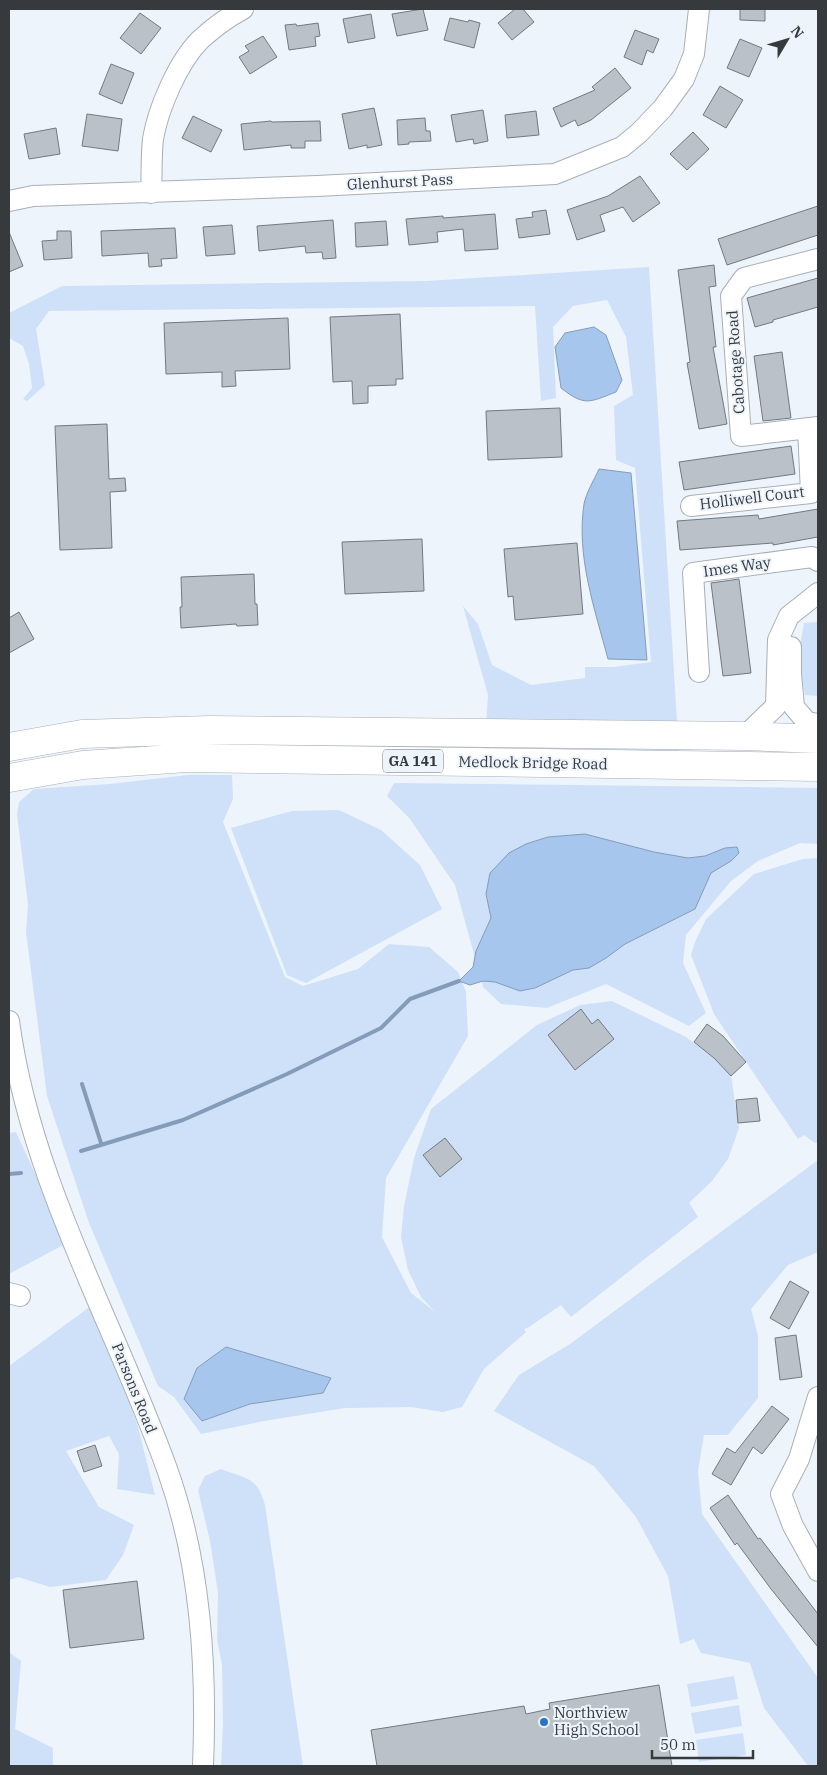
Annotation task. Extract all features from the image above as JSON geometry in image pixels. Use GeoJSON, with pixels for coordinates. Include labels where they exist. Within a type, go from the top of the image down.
{"type":"FeatureCollection","features":[{"type":"Feature","properties":{"kind":"highway","name":"Medlock Bridge Road"},"geometry":{"type":"LineString","coordinates":[[9,747],[82,734],[210,730],[745,736],[818,739]]}},
{"type":"Feature","properties":{"kind":"highway","name":"Medlock Bridge Road"},"geometry":{"type":"LineString","coordinates":[[9,778],[84,765],[186,758],[818,767]]}},
{"type":"Feature","properties":{"kind":"street"},"geometry":{"type":"LineString","coordinates":[[151,193],[154,139],[167,92],[181,66],[198,42],[225,20],[243,9]]}},
{"type":"Feature","properties":{"kind":"street","name":"Glenhurst Pass"},"geometry":{"type":"LineString","coordinates":[[9,201],[33,196],[151,193],[555,174],[622,147],[640,133],[663,108],[684,79],[694,54],[699,9]]}},
{"type":"Feature","properties":{"kind":"street","name":"Cabotage Road"},"geometry":{"type":"LineString","coordinates":[[813,428],[741,436],[731,296],[744,278],[818,259]]}},
{"type":"Feature","properties":{"kind":"street","name":"Holliwell Court"},"geometry":{"type":"LineString","coordinates":[[691,506],[811,493],[813,428]]}},
{"type":"Feature","properties":{"kind":"street","name":"Imes Way"},"geometry":{"type":"LineString","coordinates":[[699,672],[693,573],[812,557],[818,562]]}},
{"type":"Feature","properties":{"kind":"street"},"geometry":{"type":"LineString","coordinates":[[745,736],[776,706],[778,640],[789,616],[818,593]]}},
{"type":"Feature","properties":{"kind":"street"},"geometry":{"type":"LineString","coordinates":[[789,616],[792,640],[790,674],[794,707],[807,722],[818,724]]}},
{"type":"Feature","properties":{"kind":"street","name":"Parsons Road"},"geometry":{"type":"LineString","coordinates":[[9,1021],[11,1040],[29,1120],[55,1199],[164,1461],[182,1519],[194,1575],[202,1631],[204,1686],[203,1766]]}},
{"type":"Feature","properties":{"kind":"street"},"geometry":{"type":"LineString","coordinates":[[818,1397],[799,1459],[781,1494],[793,1526],[818,1571]]}},
{"type":"Feature","properties":{"kind":"shaded area"},"geometry":{"type":"Polygon","coordinates":[[[649,267],[679,754],[484,757],[488,695],[463,606],[478,624],[492,665],[531,685],[585,678],[585,667],[613,667],[651,662],[635,468],[616,460],[614,406],[633,395],[626,337],[607,300],[573,306],[553,327],[556,398],[541,401],[535,306],[49,311],[36,329],[45,385],[27,401],[23,399],[32,388],[29,364],[23,346],[9,338],[9,313],[62,286],[427,281],[649,267]]]}},
{"type":"Feature","properties":{"kind":"shaded area"},"geometry":{"type":"Polygon","coordinates":[[[818,622],[818,696],[805,695],[798,657],[804,623],[818,622]]]}},
{"type":"Feature","properties":{"kind":"shaded area"},"geometry":{"type":"Polygon","coordinates":[[[188,775],[232,775],[233,799],[223,822],[285,977],[303,986],[358,969],[389,944],[429,947],[458,972],[466,992],[468,1036],[386,1178],[382,1237],[411,1293],[435,1312],[421,1297],[408,1270],[401,1237],[404,1206],[414,1158],[431,1109],[537,1025],[580,1005],[612,1001],[686,1037],[712,1056],[731,1076],[739,1128],[728,1159],[712,1181],[689,1203],[698,1217],[571,1317],[561,1305],[524,1329],[526,1332],[484,1369],[462,1407],[443,1412],[411,1407],[345,1408],[264,1421],[201,1434],[174,1397],[158,1386],[89,1223],[47,1096],[26,932],[28,905],[17,814],[19,802],[34,789],[110,784],[188,775]],[[323,1393],[184,1399],[203,1421],[250,1404],[323,1393]]]}},
{"type":"Feature","properties":{"kind":"shaded area"},"geometry":{"type":"Polygon","coordinates":[[[394,783],[818,788],[818,844],[800,843],[758,861],[731,881],[686,935],[683,963],[706,1013],[689,1026],[606,984],[547,1008],[501,1004],[483,987],[455,885],[410,819],[387,796],[394,783]]]}},
{"type":"Feature","properties":{"kind":"shaded area"},"geometry":{"type":"Polygon","coordinates":[[[339,810],[381,830],[420,865],[442,909],[306,983],[287,975],[231,828],[292,811],[339,810]]]}},
{"type":"Feature","properties":{"kind":"shaded area"},"geometry":{"type":"Polygon","coordinates":[[[818,858],[818,1143],[815,1143],[804,1135],[798,1139],[714,1014],[691,955],[706,919],[754,874],[803,859],[818,858]]]}},
{"type":"Feature","properties":{"kind":"shaded area"},"geometry":{"type":"Polygon","coordinates":[[[16,1132],[67,1243],[9,1274],[9,1133],[16,1132]]]}},
{"type":"Feature","properties":{"kind":"shaded area"},"geometry":{"type":"Polygon","coordinates":[[[818,1160],[818,1252],[788,1265],[751,1309],[758,1336],[758,1398],[728,1435],[704,1435],[698,1471],[702,1514],[818,1678],[818,1766],[808,1766],[764,1708],[750,1663],[701,1653],[694,1639],[680,1644],[668,1576],[636,1517],[594,1466],[494,1411],[519,1375],[570,1344],[818,1160]]]}},
{"type":"Feature","properties":{"kind":"shaded area"},"geometry":{"type":"Polygon","coordinates":[[[95,1303],[138,1427],[155,1495],[117,1489],[119,1454],[109,1436],[66,1451],[99,1507],[134,1525],[123,1555],[106,1580],[50,1587],[18,1577],[9,1580],[9,1366],[95,1303]]]}},
{"type":"Feature","properties":{"kind":"shaded area"},"geometry":{"type":"Polygon","coordinates":[[[221,1469],[244,1477],[254,1484],[262,1496],[265,1505],[303,1766],[221,1766],[223,1723],[222,1664],[217,1640],[218,1593],[210,1541],[198,1490],[205,1476],[221,1469]]]}},
{"type":"Feature","properties":{"kind":"shaded area"},"geometry":{"type":"Polygon","coordinates":[[[9,1652],[21,1661],[15,1729],[53,1748],[53,1766],[9,1766],[9,1652]]]}},
{"type":"Feature","properties":{"kind":"shaded area"},"geometry":{"type":"Polygon","coordinates":[[[734,1676],[738,1699],[691,1707],[687,1684],[734,1676]]]}},
{"type":"Feature","properties":{"kind":"shaded area"},"geometry":{"type":"Polygon","coordinates":[[[739,1705],[742,1726],[695,1734],[691,1713],[739,1705]]]}},
{"type":"Feature","properties":{"kind":"shaded area"},"geometry":{"type":"Polygon","coordinates":[[[743,1733],[746,1755],[699,1762],[696,1740],[743,1733]]]}},
{"type":"Feature","properties":{"kind":"water"},"geometry":{"type":"Polygon","coordinates":[[[594,327],[606,335],[622,380],[616,392],[588,401],[576,398],[561,388],[555,347],[565,333],[594,327]]]}},
{"type":"Feature","properties":{"kind":"water"},"geometry":{"type":"Polygon","coordinates":[[[599,469],[631,473],[647,660],[608,659],[588,583],[582,524],[585,500],[599,469]]]}},
{"type":"Feature","properties":{"kind":"water"},"geometry":{"type":"Polygon","coordinates":[[[585,834],[654,852],[688,858],[705,856],[725,848],[737,847],[739,853],[731,861],[711,873],[695,909],[625,944],[589,968],[573,970],[535,988],[520,991],[495,982],[483,981],[470,985],[459,981],[473,967],[476,951],[491,918],[486,894],[490,873],[509,853],[526,844],[548,837],[585,834]]]}},
{"type":"Feature","properties":{"kind":"water"},"geometry":{"type":"Polygon","coordinates":[[[226,1347],[331,1378],[323,1393],[250,1404],[202,1421],[184,1399],[197,1368],[226,1347]]]}},
{"type":"Feature","properties":{"kind":"building"},"geometry":{"type":"Polygon","coordinates":[[[423,9],[428,30],[397,36],[392,14],[423,9]]]}},
{"type":"Feature","properties":{"kind":"building"},"geometry":{"type":"Polygon","coordinates":[[[515,9],[523,9],[534,22],[512,40],[498,23],[515,9]]]}},
{"type":"Feature","properties":{"kind":"building"},"geometry":{"type":"Polygon","coordinates":[[[740,9],[765,9],[765,21],[740,20],[740,9]]]}},
{"type":"Feature","properties":{"kind":"building"},"geometry":{"type":"Polygon","coordinates":[[[140,13],[161,28],[141,54],[120,38],[140,13]]]}},
{"type":"Feature","properties":{"kind":"building"},"geometry":{"type":"Polygon","coordinates":[[[371,14],[375,38],[348,43],[343,19],[371,14]]]}},
{"type":"Feature","properties":{"kind":"building"},"geometry":{"type":"Polygon","coordinates":[[[450,18],[480,23],[474,48],[444,40],[450,18]]]}},
{"type":"Feature","properties":{"kind":"building"},"geometry":{"type":"Polygon","coordinates":[[[318,23],[320,36],[315,37],[316,46],[289,50],[285,25],[296,24],[297,26],[318,23]]]}},
{"type":"Feature","properties":{"kind":"building"},"geometry":{"type":"Polygon","coordinates":[[[635,30],[659,39],[653,53],[647,50],[642,65],[624,57],[635,30]]]}},
{"type":"Feature","properties":{"kind":"building"},"geometry":{"type":"Polygon","coordinates":[[[263,36],[277,57],[250,74],[239,57],[249,51],[245,46],[263,36]]]}},
{"type":"Feature","properties":{"kind":"building"},"geometry":{"type":"Polygon","coordinates":[[[740,39],[762,48],[749,77],[727,68],[740,39]]]}},
{"type":"Feature","properties":{"kind":"building"},"geometry":{"type":"Polygon","coordinates":[[[111,64],[134,73],[122,104],[99,94],[111,64]]]}},
{"type":"Feature","properties":{"kind":"building"},"geometry":{"type":"Polygon","coordinates":[[[615,68],[631,88],[591,120],[578,126],[575,120],[561,127],[553,108],[595,90],[592,87],[615,68]]]}},
{"type":"Feature","properties":{"kind":"building"},"geometry":{"type":"Polygon","coordinates":[[[720,86],[743,100],[726,128],[703,115],[720,86]]]}},
{"type":"Feature","properties":{"kind":"building"},"geometry":{"type":"Polygon","coordinates":[[[374,108],[382,145],[367,148],[367,145],[349,149],[342,114],[374,108]]]}},
{"type":"Feature","properties":{"kind":"building"},"geometry":{"type":"Polygon","coordinates":[[[483,110],[488,141],[474,144],[473,139],[456,142],[451,115],[483,110]]]}},
{"type":"Feature","properties":{"kind":"building"},"geometry":{"type":"Polygon","coordinates":[[[536,111],[539,135],[507,138],[505,115],[536,111]]]}},
{"type":"Feature","properties":{"kind":"building"},"geometry":{"type":"Polygon","coordinates":[[[87,114],[122,119],[118,151],[82,146],[87,114]]]}},
{"type":"Feature","properties":{"kind":"building"},"geometry":{"type":"Polygon","coordinates":[[[193,116],[222,130],[211,152],[182,138],[193,116]]]}},
{"type":"Feature","properties":{"kind":"building"},"geometry":{"type":"Polygon","coordinates":[[[425,118],[426,131],[430,131],[431,141],[409,142],[409,144],[398,145],[397,120],[425,118]]]}},
{"type":"Feature","properties":{"kind":"building"},"geometry":{"type":"Polygon","coordinates":[[[271,121],[320,121],[321,141],[305,141],[305,148],[291,148],[291,145],[244,150],[241,124],[271,121]]]}},
{"type":"Feature","properties":{"kind":"building"},"geometry":{"type":"Polygon","coordinates":[[[56,128],[60,154],[29,159],[24,134],[56,128]]]}},
{"type":"Feature","properties":{"kind":"building"},"geometry":{"type":"Polygon","coordinates":[[[693,132],[709,149],[687,170],[670,154],[693,132]]]}},
{"type":"Feature","properties":{"kind":"building"},"geometry":{"type":"Polygon","coordinates":[[[640,176],[660,203],[633,222],[623,207],[600,215],[605,231],[577,240],[567,210],[608,196],[640,176]]]}},
{"type":"Feature","properties":{"kind":"building"},"geometry":{"type":"Polygon","coordinates":[[[818,206],[818,235],[727,265],[718,239],[818,206]]]}},
{"type":"Feature","properties":{"kind":"building"},"geometry":{"type":"Polygon","coordinates":[[[546,210],[550,234],[519,238],[516,219],[533,217],[532,212],[546,210]]]}},
{"type":"Feature","properties":{"kind":"building"},"geometry":{"type":"Polygon","coordinates":[[[495,214],[498,249],[465,251],[463,229],[437,232],[438,242],[409,245],[406,219],[495,214]]]}},
{"type":"Feature","properties":{"kind":"building"},"geometry":{"type":"Polygon","coordinates":[[[333,220],[336,258],[323,259],[322,252],[306,253],[305,246],[259,251],[257,226],[333,220]]]}},
{"type":"Feature","properties":{"kind":"building"},"geometry":{"type":"Polygon","coordinates":[[[386,221],[388,245],[356,247],[355,223],[386,221]]]}},
{"type":"Feature","properties":{"kind":"building"},"geometry":{"type":"Polygon","coordinates":[[[232,225],[235,254],[206,256],[203,227],[232,225]]]}},
{"type":"Feature","properties":{"kind":"building"},"geometry":{"type":"Polygon","coordinates":[[[175,228],[177,258],[161,259],[162,266],[149,267],[148,253],[102,256],[101,231],[175,228]]]}},
{"type":"Feature","properties":{"kind":"building"},"geometry":{"type":"Polygon","coordinates":[[[57,231],[71,231],[72,258],[44,260],[42,241],[57,240],[57,231]]]}},
{"type":"Feature","properties":{"kind":"building"},"geometry":{"type":"Polygon","coordinates":[[[9,232],[23,266],[9,272],[9,232]]]}},
{"type":"Feature","properties":{"kind":"building"},"geometry":{"type":"Polygon","coordinates":[[[714,265],[716,286],[709,287],[716,347],[713,347],[727,424],[699,429],[687,363],[690,362],[678,270],[714,265]]]}},
{"type":"Feature","properties":{"kind":"building"},"geometry":{"type":"Polygon","coordinates":[[[818,278],[818,307],[755,327],[747,298],[818,278]]]}},
{"type":"Feature","properties":{"kind":"building"},"geometry":{"type":"Polygon","coordinates":[[[400,314],[403,379],[396,379],[396,385],[368,386],[368,403],[353,404],[352,381],[333,382],[330,317],[400,314]]]}},
{"type":"Feature","properties":{"kind":"building"},"geometry":{"type":"Polygon","coordinates":[[[288,318],[290,369],[235,371],[236,386],[222,387],[222,372],[166,374],[164,323],[288,318]]]}},
{"type":"Feature","properties":{"kind":"building"},"geometry":{"type":"Polygon","coordinates":[[[782,352],[791,418],[763,421],[754,356],[782,352]]]}},
{"type":"Feature","properties":{"kind":"building"},"geometry":{"type":"Polygon","coordinates":[[[560,408],[562,457],[488,460],[486,411],[560,408]]]}},
{"type":"Feature","properties":{"kind":"building"},"geometry":{"type":"Polygon","coordinates":[[[107,424],[109,479],[125,478],[126,491],[110,492],[112,548],[60,550],[55,426],[107,424]]]}},
{"type":"Feature","properties":{"kind":"building"},"geometry":{"type":"Polygon","coordinates":[[[791,446],[795,474],[684,490],[679,462],[791,446]]]}},
{"type":"Feature","properties":{"kind":"building"},"geometry":{"type":"Polygon","coordinates":[[[818,509],[818,537],[773,545],[773,543],[680,550],[677,521],[758,515],[759,519],[818,509]]]}},
{"type":"Feature","properties":{"kind":"building"},"geometry":{"type":"Polygon","coordinates":[[[422,539],[424,591],[345,594],[342,542],[422,539]]]}},
{"type":"Feature","properties":{"kind":"building"},"geometry":{"type":"Polygon","coordinates":[[[577,543],[583,614],[515,620],[513,596],[508,597],[504,549],[577,543]]]}},
{"type":"Feature","properties":{"kind":"building"},"geometry":{"type":"Polygon","coordinates":[[[254,574],[258,625],[237,626],[236,624],[181,628],[181,577],[254,574]]]}},
{"type":"Feature","properties":{"kind":"building"},"geometry":{"type":"Polygon","coordinates":[[[739,579],[751,673],[723,676],[711,583],[739,579]]]}},
{"type":"Feature","properties":{"kind":"building"},"geometry":{"type":"Polygon","coordinates":[[[19,612],[34,639],[9,653],[9,618],[19,612]]]}},
{"type":"Feature","properties":{"kind":"building"},"geometry":{"type":"Polygon","coordinates":[[[581,1009],[592,1024],[598,1019],[614,1039],[575,1070],[548,1035],[581,1009]]]}},
{"type":"Feature","properties":{"kind":"building"},"geometry":{"type":"Polygon","coordinates":[[[707,1024],[723,1036],[746,1062],[731,1076],[714,1058],[694,1042],[707,1024]]]}},
{"type":"Feature","properties":{"kind":"building"},"geometry":{"type":"Polygon","coordinates":[[[757,1098],[760,1121],[738,1123],[736,1100],[757,1098]]]}},
{"type":"Feature","properties":{"kind":"building"},"geometry":{"type":"Polygon","coordinates":[[[445,1138],[462,1159],[440,1177],[423,1155],[445,1138]]]}},
{"type":"Feature","properties":{"kind":"building"},"geometry":{"type":"Polygon","coordinates":[[[790,1281],[809,1292],[789,1329],[770,1318],[790,1281]]]}},
{"type":"Feature","properties":{"kind":"building"},"geometry":{"type":"Polygon","coordinates":[[[796,1335],[802,1377],[780,1380],[775,1338],[796,1335]]]}},
{"type":"Feature","properties":{"kind":"building"},"geometry":{"type":"Polygon","coordinates":[[[772,1406],[789,1419],[762,1454],[753,1447],[731,1485],[712,1474],[727,1448],[735,1453],[772,1406]]]}},
{"type":"Feature","properties":{"kind":"building"},"geometry":{"type":"Polygon","coordinates":[[[95,1445],[102,1466],[84,1472],[77,1451],[95,1445]]]}},
{"type":"Feature","properties":{"kind":"building"},"geometry":{"type":"Polygon","coordinates":[[[728,1495],[758,1539],[760,1538],[818,1614],[818,1647],[737,1543],[735,1545],[710,1508],[728,1495]]]}},
{"type":"Feature","properties":{"kind":"building"},"geometry":{"type":"Polygon","coordinates":[[[137,1581],[144,1639],[70,1648],[63,1590],[137,1581]]]}},
{"type":"Feature","properties":{"kind":"building","name":"Northview High School"},"geometry":{"type":"Polygon","coordinates":[[[659,1685],[672,1766],[377,1766],[371,1730],[524,1706],[526,1714],[550,1709],[549,1703],[659,1685]]]}},
{"type":"Feature","properties":{"kind":"waterway"},"geometry":{"type":"LineString","coordinates":[[81,1151],[183,1120],[287,1074],[381,1028],[410,999],[459,981]]}},
{"type":"Feature","properties":{"kind":"waterway"},"geometry":{"type":"LineString","coordinates":[[82,1084],[101,1143]]}},
{"type":"Feature","properties":{"kind":"waterway"},"geometry":{"type":"LineString","coordinates":[[9,1174],[21,1173]]}},
{"type":"Feature","properties":{"kind":"place","name":"Northview High School"},"geometry":{"type":"Point","coordinates":[544,1722]}}]}
